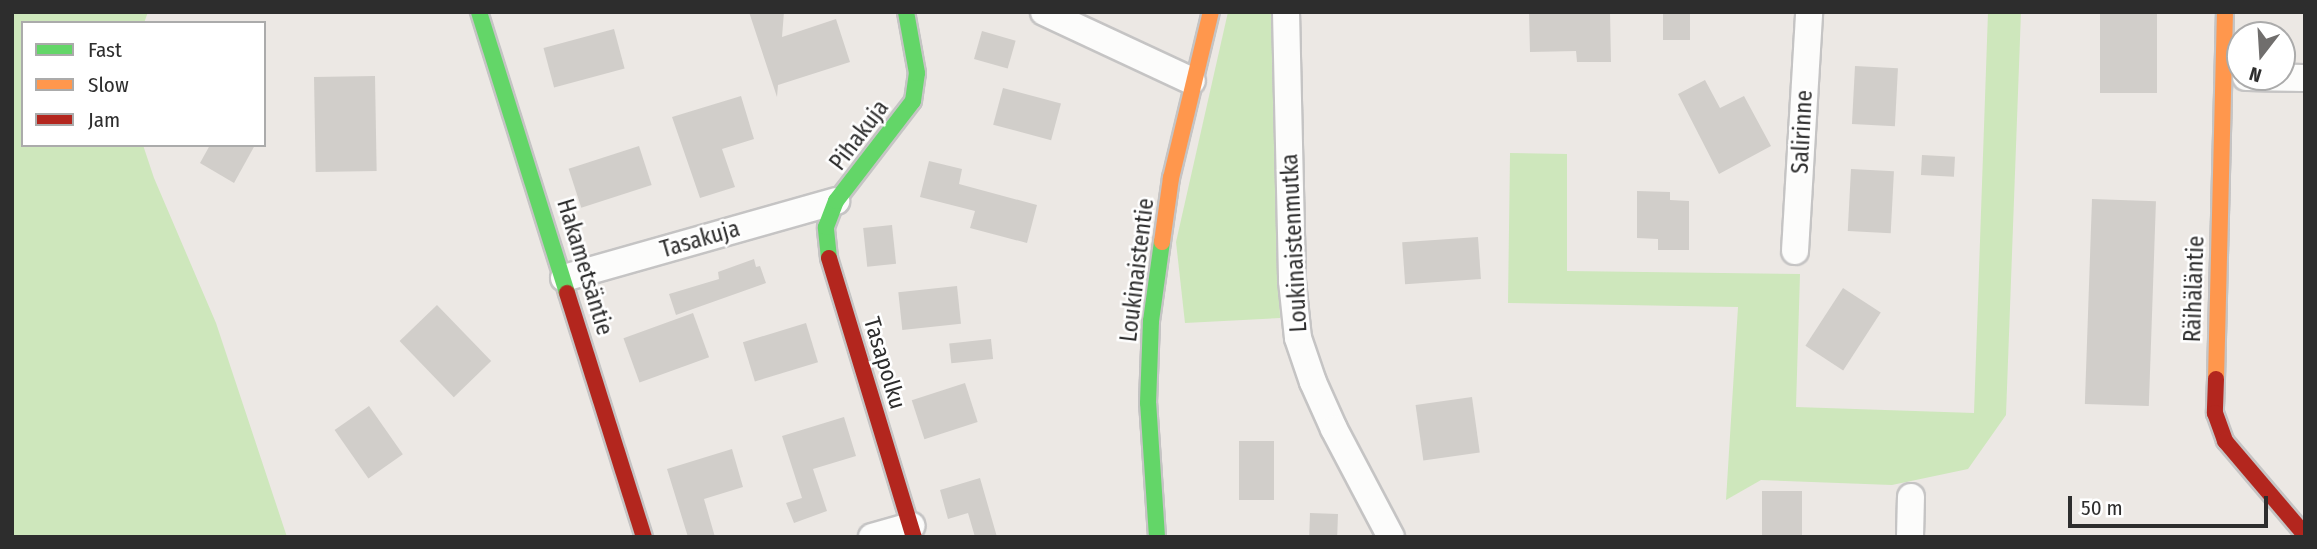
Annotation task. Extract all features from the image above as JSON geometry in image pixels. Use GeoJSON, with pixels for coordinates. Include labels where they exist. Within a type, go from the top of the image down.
{"type":"FeatureCollection","features":[{"type":"Feature","properties":{"kind":"street","name":"Pihakuja"},"geometry":{"type":"LineString","coordinates":[[836,201],[913,101],[918,73],[906,12]]}},
{"type":"Feature","properties":{"kind":"street"},"geometry":{"type":"LineString","coordinates":[[1044,12],[1192,81]]}},
{"type":"Feature","properties":{"kind":"street","name":"Loukinaistentie"},"geometry":{"type":"LineString","coordinates":[[1157,537],[1148,403],[1151,321],[1171,178],[1192,81],[1211,12]]}},
{"type":"Feature","properties":{"kind":"street","name":"Loukinaistenmutka"},"geometry":{"type":"LineString","coordinates":[[1286,12],[1292,281],[1298,338],[1313,382],[1334,429],[1391,537]]}},
{"type":"Feature","properties":{"kind":"street","name":"Salirinne"},"geometry":{"type":"LineString","coordinates":[[1795,251],[1809,12]]}},
{"type":"Feature","properties":{"kind":"street","name":"Hakametsäntie"},"geometry":{"type":"LineString","coordinates":[[485,15],[644,537]]}},
{"type":"Feature","properties":{"kind":"street","name":"Räihäläntie"},"geometry":{"type":"LineString","coordinates":[[2236,91],[2214,413],[2225,441],[2305,535]]}},
{"type":"Feature","properties":{"kind":"street","name":"Tasakuja"},"geometry":{"type":"LineString","coordinates":[[564,278],[836,201]]}},
{"type":"Feature","properties":{"kind":"street","name":"Tasapolku"},"geometry":{"type":"LineString","coordinates":[[836,201],[827,227],[827,251],[913,531]]}},
{"type":"Feature","properties":{"kind":"street"},"geometry":{"type":"LineString","coordinates":[[1910,537],[1911,497]]}},
{"type":"Feature","properties":{"kind":"street"},"geometry":{"type":"LineString","coordinates":[[872,537],[913,531]]}},
{"type":"Feature","properties":{"kind":"green space"},"geometry":{"type":"Polygon","coordinates":[[[12,12],[148,12],[145,21],[21,21],[21,147],[144,147],[154,178],[216,323],[287,537],[12,537],[12,12]]]}},
{"type":"Feature","properties":{"kind":"green space"},"geometry":{"type":"Polygon","coordinates":[[[1228,12],[1272,12],[1280,318],[1185,323],[1176,242],[1228,12]]]}},
{"type":"Feature","properties":{"kind":"green space"},"geometry":{"type":"Polygon","coordinates":[[[1988,12],[2021,12],[2006,415],[1968,469],[1892,485],[1761,480],[1726,500],[1738,307],[1508,303],[1510,153],[1567,154],[1567,271],[1800,274],[1796,407],[1974,413],[1988,12]]]}},
{"type":"Feature","properties":{"kind":"building"},"geometry":{"type":"Polygon","coordinates":[[[749,12],[784,12],[782,37],[836,19],[850,62],[778,85],[777,97],[749,12]]]}},
{"type":"Feature","properties":{"kind":"building"},"geometry":{"type":"Polygon","coordinates":[[[1529,12],[1610,12],[1611,62],[1577,62],[1576,51],[1530,52],[1529,12]]]}},
{"type":"Feature","properties":{"kind":"building"},"geometry":{"type":"Polygon","coordinates":[[[1663,12],[1690,12],[1690,40],[1663,40],[1663,12]]]}},
{"type":"Feature","properties":{"kind":"building"},"geometry":{"type":"Polygon","coordinates":[[[2100,12],[2157,12],[2157,93],[2100,93],[2100,12]]]}},
{"type":"Feature","properties":{"kind":"building"},"geometry":{"type":"Polygon","coordinates":[[[614,29],[625,69],[554,87],[543,48],[614,29]]]}},
{"type":"Feature","properties":{"kind":"building"},"geometry":{"type":"Polygon","coordinates":[[[982,31],[1016,41],[1008,69],[974,59],[982,31]]]}},
{"type":"Feature","properties":{"kind":"building"},"geometry":{"type":"Polygon","coordinates":[[[1855,66],[1898,68],[1895,126],[1852,124],[1855,66]]]}},
{"type":"Feature","properties":{"kind":"building"},"geometry":{"type":"Polygon","coordinates":[[[375,76],[377,171],[316,172],[314,77],[375,76]]]}},
{"type":"Feature","properties":{"kind":"building"},"geometry":{"type":"Polygon","coordinates":[[[1705,80],[1720,108],[1744,96],[1771,146],[1719,174],[1678,94],[1705,80]]]}},
{"type":"Feature","properties":{"kind":"building"},"geometry":{"type":"Polygon","coordinates":[[[1003,88],[1061,104],[1051,140],[993,125],[1003,88]]]}},
{"type":"Feature","properties":{"kind":"building"},"geometry":{"type":"Polygon","coordinates":[[[741,96],[754,139],[722,149],[735,187],[700,198],[672,117],[741,96]]]}},
{"type":"Feature","properties":{"kind":"building"},"geometry":{"type":"Polygon","coordinates":[[[639,146],[652,185],[581,208],[569,169],[639,146]]]}},
{"type":"Feature","properties":{"kind":"building"},"geometry":{"type":"Polygon","coordinates":[[[209,147],[254,147],[234,183],[200,163],[209,147]]]}},
{"type":"Feature","properties":{"kind":"building"},"geometry":{"type":"Polygon","coordinates":[[[1922,155],[1955,157],[1954,177],[1921,175],[1922,155]]]}},
{"type":"Feature","properties":{"kind":"building"},"geometry":{"type":"Polygon","coordinates":[[[929,161],[962,169],[959,184],[1037,205],[1027,243],[970,228],[975,211],[920,197],[929,161]]]}},
{"type":"Feature","properties":{"kind":"building"},"geometry":{"type":"Polygon","coordinates":[[[1851,169],[1894,171],[1891,233],[1848,231],[1851,169]]]}},
{"type":"Feature","properties":{"kind":"building"},"geometry":{"type":"Polygon","coordinates":[[[1637,191],[1670,192],[1670,200],[1689,201],[1689,250],[1658,250],[1658,239],[1637,238],[1637,191]]]}},
{"type":"Feature","properties":{"kind":"building"},"geometry":{"type":"Polygon","coordinates":[[[2092,199],[2156,201],[2149,406],[2085,404],[2092,199]]]}},
{"type":"Feature","properties":{"kind":"building"},"geometry":{"type":"Polygon","coordinates":[[[892,225],[896,264],[867,267],[863,228],[892,225]]]}},
{"type":"Feature","properties":{"kind":"building"},"geometry":{"type":"Polygon","coordinates":[[[1478,237],[1481,279],[1405,284],[1402,242],[1478,237]]]}},
{"type":"Feature","properties":{"kind":"building"},"geometry":{"type":"Polygon","coordinates":[[[754,259],[756,267],[760,266],[766,283],[676,315],[669,294],[719,279],[718,272],[754,259]]]}},
{"type":"Feature","properties":{"kind":"building"},"geometry":{"type":"Polygon","coordinates":[[[957,286],[961,324],[902,330],[898,292],[957,286]]]}},
{"type":"Feature","properties":{"kind":"building"},"geometry":{"type":"Polygon","coordinates":[[[1843,288],[1881,313],[1843,370],[1805,346],[1843,288]]]}},
{"type":"Feature","properties":{"kind":"building"},"geometry":{"type":"Polygon","coordinates":[[[437,305],[491,361],[454,397],[400,341],[437,305]]]}},
{"type":"Feature","properties":{"kind":"building"},"geometry":{"type":"Polygon","coordinates":[[[693,313],[709,357],[640,382],[623,338],[693,313]]]}},
{"type":"Feature","properties":{"kind":"building"},"geometry":{"type":"Polygon","coordinates":[[[806,323],[818,362],[755,382],[743,342],[806,323]]]}},
{"type":"Feature","properties":{"kind":"building"},"geometry":{"type":"Polygon","coordinates":[[[991,339],[993,359],[951,363],[949,343],[991,339]]]}},
{"type":"Feature","properties":{"kind":"building"},"geometry":{"type":"Polygon","coordinates":[[[965,383],[978,422],[924,439],[912,400],[965,383]]]}},
{"type":"Feature","properties":{"kind":"building"},"geometry":{"type":"Polygon","coordinates":[[[1472,397],[1480,452],[1423,460],[1416,405],[1472,397]]]}},
{"type":"Feature","properties":{"kind":"building"},"geometry":{"type":"Polygon","coordinates":[[[369,406],[403,454],[368,478],[335,430],[369,406]]]}},
{"type":"Feature","properties":{"kind":"building"},"geometry":{"type":"Polygon","coordinates":[[[844,417],[856,456],[813,469],[827,511],[794,523],[786,503],[802,498],[782,436],[844,417]]]}},
{"type":"Feature","properties":{"kind":"building"},"geometry":{"type":"Polygon","coordinates":[[[1239,441],[1274,441],[1274,500],[1239,500],[1239,441]]]}},
{"type":"Feature","properties":{"kind":"building"},"geometry":{"type":"Polygon","coordinates":[[[732,449],[743,487],[704,499],[715,537],[688,537],[667,469],[732,449]]]}},
{"type":"Feature","properties":{"kind":"building"},"geometry":{"type":"Polygon","coordinates":[[[980,478],[997,537],[975,537],[968,513],[948,519],[940,490],[980,478]]]}},
{"type":"Feature","properties":{"kind":"building"},"geometry":{"type":"Polygon","coordinates":[[[1762,491],[1802,491],[1802,537],[1762,537],[1762,491]]]}},
{"type":"Feature","properties":{"kind":"building"},"geometry":{"type":"Polygon","coordinates":[[[1310,513],[1338,514],[1337,537],[1309,537],[1310,513]]]}},
{"type":"Feature","properties":{"kind":"traffic: fast"},"geometry":{"type":"LineString","coordinates":[[479,12],[567,293]]}},
{"type":"Feature","properties":{"kind":"traffic: fast"},"geometry":{"type":"LineString","coordinates":[[829,258],[826,227],[836,201],[913,101],[917,73],[906,12]]}},
{"type":"Feature","properties":{"kind":"traffic: fast"},"geometry":{"type":"LineString","coordinates":[[1157,537],[1148,403],[1151,321],[1162,242]]}},
{"type":"Feature","properties":{"kind":"traffic: slow"},"geometry":{"type":"LineString","coordinates":[[1162,242],[1171,178],[1211,12]]}},
{"type":"Feature","properties":{"kind":"traffic: slow"},"geometry":{"type":"LineString","coordinates":[[2216,379],[2225,12]]}},
{"type":"Feature","properties":{"kind":"traffic: jam"},"geometry":{"type":"LineString","coordinates":[[829,258],[914,537]]}},
{"type":"Feature","properties":{"kind":"traffic: jam"},"geometry":{"type":"LineString","coordinates":[[567,293],[644,537]]}},
{"type":"Feature","properties":{"kind":"traffic: jam"},"geometry":{"type":"LineString","coordinates":[[2216,379],[2215,413],[2225,441],[2305,535]]}}]}
